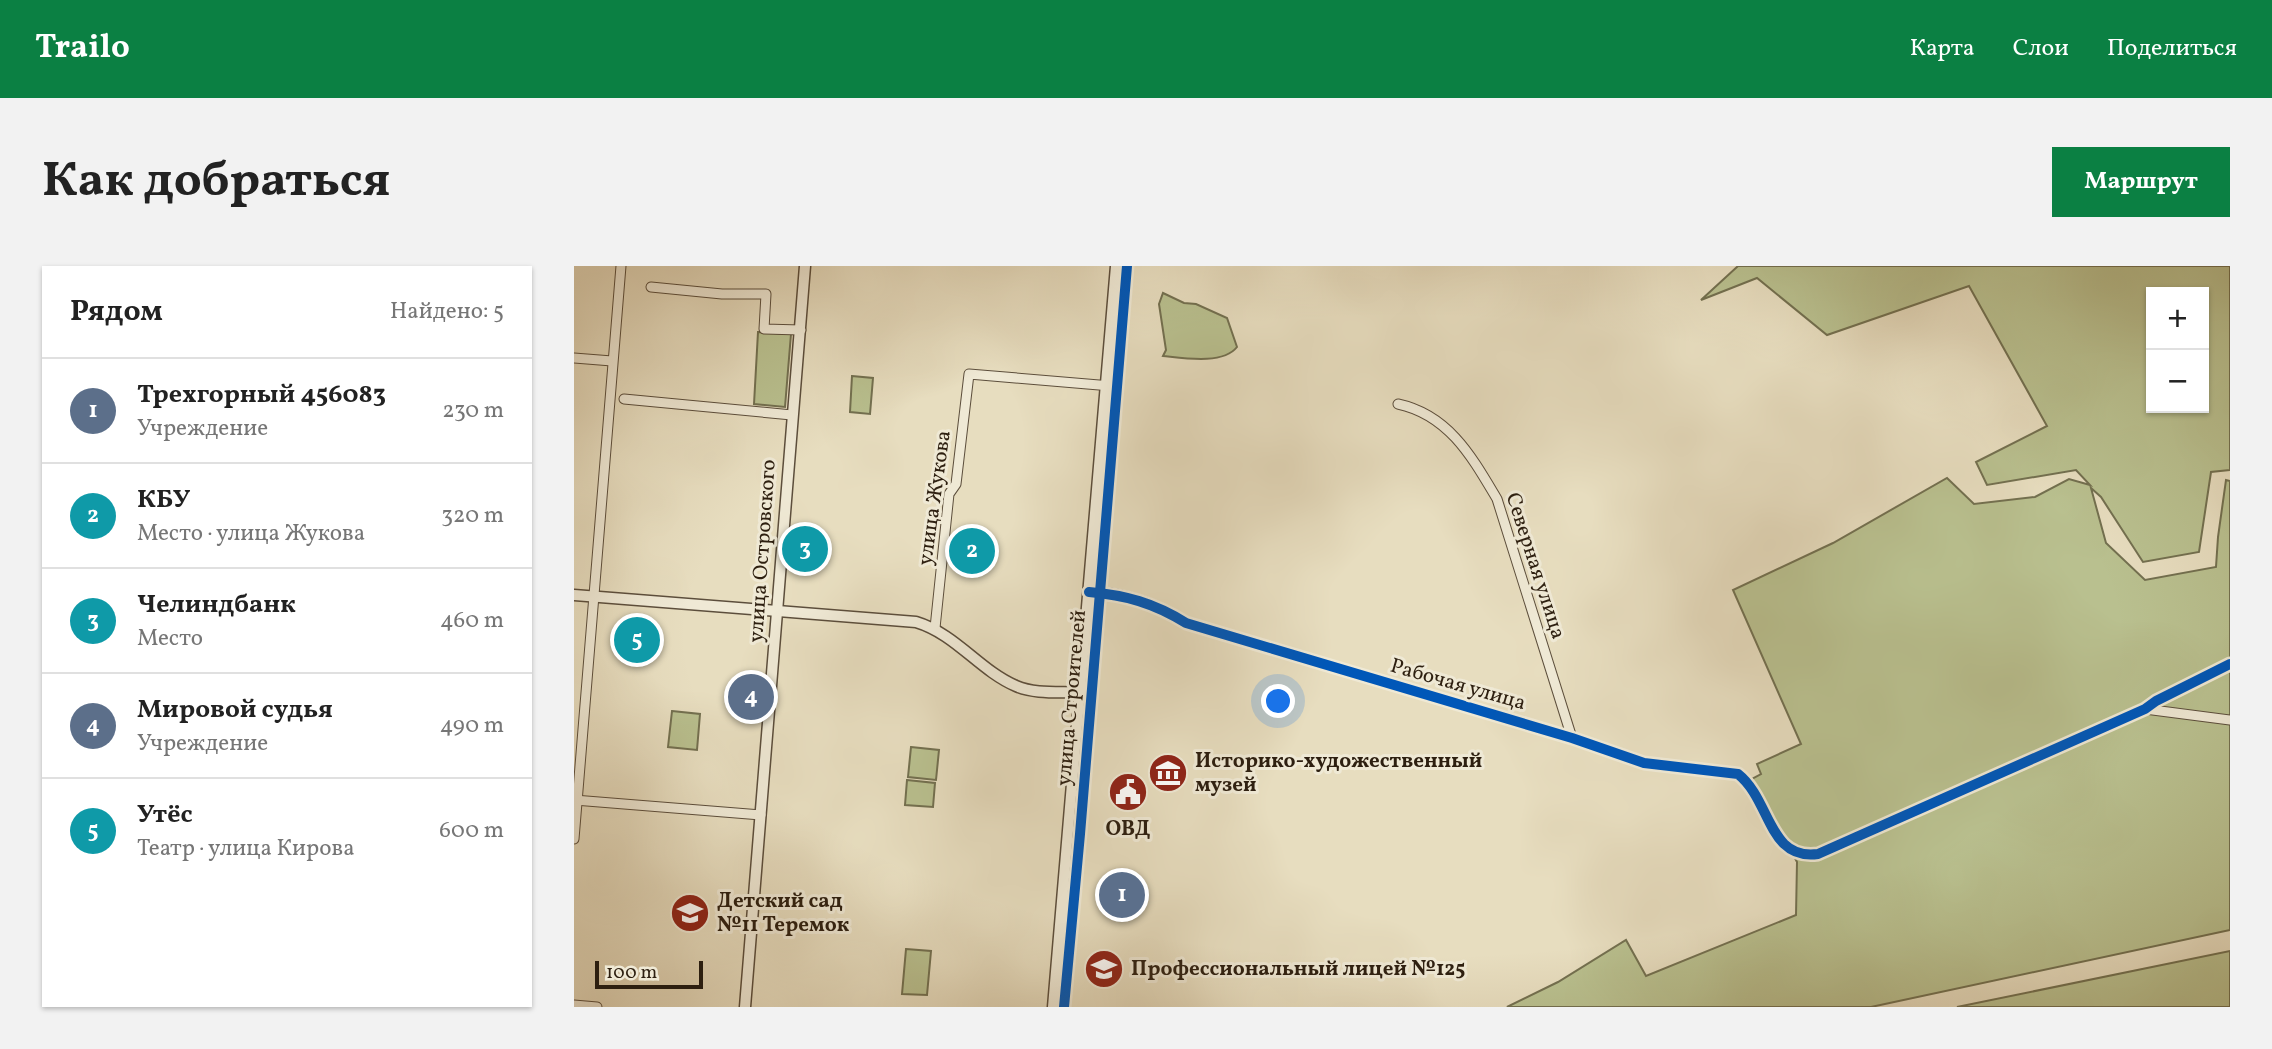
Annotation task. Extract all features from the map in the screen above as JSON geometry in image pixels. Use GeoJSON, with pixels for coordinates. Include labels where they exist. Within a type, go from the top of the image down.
{"type":"FeatureCollection","features":[{"type":"Feature","properties":{"kind":"street"},"geometry":{"type":"LineString","coordinates":[[574,839],[621,266]]}},
{"type":"Feature","properties":{"kind":"street","name":"улица Островского"},"geometry":{"type":"LineString","coordinates":[[746,1007],[805,266]]}},
{"type":"Feature","properties":{"kind":"street","name":"улица Строителей"},"geometry":{"type":"LineString","coordinates":[[1064,1007],[1111,386],[1116,266]]}},
{"type":"Feature","properties":{"kind":"street","name":"улица Строителей"},"geometry":{"type":"LineString","coordinates":[[1111,386],[1127,266]]}},
{"type":"Feature","properties":{"kind":"street"},"geometry":{"type":"LineString","coordinates":[[651,288],[722,295],[766,294],[764,329],[801,330]]}},
{"type":"Feature","properties":{"kind":"street"},"geometry":{"type":"LineString","coordinates":[[574,358],[612,361]]}},
{"type":"Feature","properties":{"kind":"street","name":"улица Жукова"},"geometry":{"type":"LineString","coordinates":[[934,628],[949,494],[956,484],[970,374],[1111,386]]}},
{"type":"Feature","properties":{"kind":"street"},"geometry":{"type":"LineString","coordinates":[[624,399],[792,415]]}},
{"type":"Feature","properties":{"kind":"street","name":"Северная улица"},"geometry":{"type":"LineString","coordinates":[[1398,404],[1413,407],[1454,434],[1497,499],[1572,738]]}},
{"type":"Feature","properties":{"kind":"street","name":"Рабочая улица"},"geometry":{"type":"LineString","coordinates":[[1094,592],[1118,595],[1155,606],[1186,623],[1572,738],[1644,763],[1738,775],[1748,782],[1784,847],[1797,854],[1818,854],[2145,709]]}},
{"type":"Feature","properties":{"kind":"street"},"geometry":{"type":"LineString","coordinates":[[574,594],[916,622],[934,628],[1000,678],[1018,687],[1086,693]]}},
{"type":"Feature","properties":{"kind":"street"},"geometry":{"type":"LineString","coordinates":[[2145,709],[2230,664]]}},
{"type":"Feature","properties":{"kind":"street","name":"улица Строителей"},"geometry":{"type":"LineString","coordinates":[[1053,1007],[1086,693]]}},
{"type":"Feature","properties":{"kind":"street"},"geometry":{"type":"LineString","coordinates":[[2145,709],[2230,720]]}},
{"type":"Feature","properties":{"kind":"street"},"geometry":{"type":"LineString","coordinates":[[576,800],[761,815]]}},
{"type":"Feature","properties":{"kind":"street"},"geometry":{"type":"LineString","coordinates":[[574,1005],[597,1007]]}},
{"type":"Feature","properties":{"kind":"green space"},"geometry":{"type":"Polygon","coordinates":[[[1738,266],[2230,266],[2230,470],[2211,472],[2199,552],[2143,562],[2101,497],[2091,488],[2106,543],[2145,580],[2216,567],[2226,480],[2230,481],[2230,930],[1871,1007],[1507,1007],[1558,982],[1626,940],[1646,976],[1796,915],[1797,862],[1752,779],[1761,774],[1757,764],[1801,744],[1733,590],[1833,543],[1947,478],[1974,504],[2035,497],[2069,479],[2090,485],[2076,470],[1987,485],[1976,462],[2047,426],[1969,286],[1827,335],[1757,278],[1701,300],[1738,266]]]}},
{"type":"Feature","properties":{"kind":"green space"},"geometry":{"type":"Polygon","coordinates":[[[1163,293],[1227,318],[1237,347],[1231,353],[1213,358],[1163,356],[1166,350],[1159,304],[1163,293]]]}},
{"type":"Feature","properties":{"kind":"green space"},"geometry":{"type":"Polygon","coordinates":[[[758,332],[791,334],[785,407],[754,404],[758,332]]]}},
{"type":"Feature","properties":{"kind":"green space"},"geometry":{"type":"Polygon","coordinates":[[[852,376],[873,378],[870,414],[850,412],[852,376]]]}},
{"type":"Feature","properties":{"kind":"green space"},"geometry":{"type":"Polygon","coordinates":[[[672,711],[700,714],[697,750],[668,747],[672,711]]]}},
{"type":"Feature","properties":{"kind":"green space"},"geometry":{"type":"Polygon","coordinates":[[[911,747],[939,750],[936,780],[908,777],[911,747]]]}},
{"type":"Feature","properties":{"kind":"green space"},"geometry":{"type":"Polygon","coordinates":[[[907,780],[935,783],[933,807],[905,805],[907,780]]]}},
{"type":"Feature","properties":{"kind":"green space"},"geometry":{"type":"Polygon","coordinates":[[[906,949],[931,951],[927,995],[902,994],[906,949]]]}},
{"type":"Feature","properties":{"kind":"green space"},"geometry":{"type":"Polygon","coordinates":[[[2230,951],[2230,1007],[1957,1007],[2230,951]]]}},
{"type":"Feature","properties":{"kind":"cycle path"},"geometry":{"type":"LineString","coordinates":[[1064,1007],[1127,266]]}},
{"type":"Feature","properties":{"kind":"cycle path"},"geometry":{"type":"LineString","coordinates":[[1089,592],[1139,601],[1186,623],[1572,738],[1644,763],[1738,774],[1749,785],[1779,839],[1802,854],[1818,854],[2145,709],[2230,664]]}},
{"type":"Feature","properties":{"kind":"place","name":"Челиндбанк"},"geometry":{"type":"Point","coordinates":[805,549]}},
{"type":"Feature","properties":{"kind":"place","name":"КБУ"},"geometry":{"type":"Point","coordinates":[972,551]}},
{"type":"Feature","properties":{"kind":"place","name":"Утёс"},"geometry":{"type":"Point","coordinates":[637,640]}},
{"type":"Feature","properties":{"kind":"place","name":"Мировой судья"},"geometry":{"type":"Point","coordinates":[751,697]}},
{"type":"Feature","properties":{"kind":"place","name":"Историко-художественный музей"},"geometry":{"type":"Point","coordinates":[1168,773]}},
{"type":"Feature","properties":{"kind":"place","name":"ОВД"},"geometry":{"type":"Point","coordinates":[1128,792]}},
{"type":"Feature","properties":{"kind":"place","name":"Трехгорный 456083"},"geometry":{"type":"Point","coordinates":[1122,895]}},
{"type":"Feature","properties":{"kind":"place","name":"Детский сад №11 Теремок"},"geometry":{"type":"Point","coordinates":[690,913]}},
{"type":"Feature","properties":{"kind":"place","name":"Профессиональный лицей №125"},"geometry":{"type":"Point","coordinates":[1104,969]}}]}
